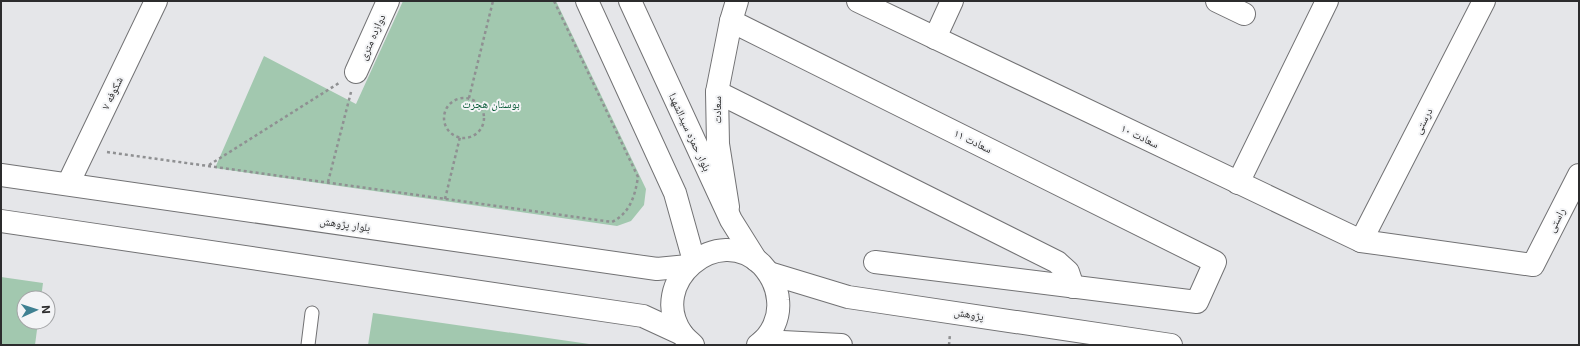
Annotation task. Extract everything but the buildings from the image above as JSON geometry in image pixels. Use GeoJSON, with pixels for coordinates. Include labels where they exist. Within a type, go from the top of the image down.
{"type":"FeatureCollection","features":[{"type":"Feature","properties":{"kind":"street","name":"شکوفه ۷"},"geometry":{"type":"LineString","coordinates":[[68,184],[156,1]]}},
{"type":"Feature","properties":{"kind":"street","name":"دوازده متری"},"geometry":{"type":"LineString","coordinates":[[356,72],[388,1]]}},
{"type":"Feature","properties":{"kind":"street"},"geometry":{"type":"LineString","coordinates":[[587,1],[675,193],[691,264],[678,281],[673,299],[674,317],[688,339]]}},
{"type":"Feature","properties":{"kind":"street","name":"بلوار حمزه سیدالشهدا"},"geometry":{"type":"LineString","coordinates":[[630,1],[731,220],[763,266],[777,290],[779,308],[774,326],[761,343]]}},
{"type":"Feature","properties":{"kind":"street","name":"سعادت ۱۰"},"geometry":{"type":"LineString","coordinates":[[858,1],[1361,241],[1533,265]]}},
{"type":"Feature","properties":{"kind":"street"},"geometry":{"type":"LineString","coordinates":[[935,38],[952,1]]}},
{"type":"Feature","properties":{"kind":"street"},"geometry":{"type":"LineString","coordinates":[[1217,1],[1244,14]]}},
{"type":"Feature","properties":{"kind":"street"},"geometry":{"type":"LineString","coordinates":[[1238,183],[1327,1]]}},
{"type":"Feature","properties":{"kind":"street","name":"درستی"},"geometry":{"type":"LineString","coordinates":[[1361,241],[1484,1]]}},
{"type":"Feature","properties":{"kind":"street","name":"سعادت"},"geometry":{"type":"LineString","coordinates":[[731,220],[718,144],[717,92],[734,11]]}},
{"type":"Feature","properties":{"kind":"street","name":"سعادت ۱۱"},"geometry":{"type":"LineString","coordinates":[[734,11],[1214,262],[1197,302],[1073,287]]}},
{"type":"Feature","properties":{"kind":"street"},"geometry":{"type":"LineString","coordinates":[[717,92],[1057,262],[1068,272],[1073,287],[875,262]]}},
{"type":"Feature","properties":{"kind":"street","name":"بلوار پژوهش"},"geometry":{"type":"LineString","coordinates":[[1,175],[657,269],[691,264]]}},
{"type":"Feature","properties":{"kind":"street","name":"راستی"},"geometry":{"type":"LineString","coordinates":[[1533,265],[1579,175]]}},
{"type":"Feature","properties":{"kind":"street"},"geometry":{"type":"LineString","coordinates":[[1,221],[643,316],[688,339]]}},
{"type":"Feature","properties":{"kind":"street","name":"پژوهش"},"geometry":{"type":"LineString","coordinates":[[691,264],[703,255],[721,250],[740,252],[763,266],[848,297],[1171,345]]}},
{"type":"Feature","properties":{"kind":"street"},"geometry":{"type":"LineString","coordinates":[[761,343],[842,345]]}},
{"type":"Feature","properties":{"kind":"lane"},"geometry":{"type":"LineString","coordinates":[[308,345],[312,313]]}},
{"type":"Feature","properties":{"kind":"path"},"geometry":{"type":"LineString","coordinates":[[469,98],[493,1]]}},
{"type":"Feature","properties":{"kind":"path"},"geometry":{"type":"LineString","coordinates":[[85,148],[612,222],[622,217],[635,194],[638,177],[554,1]]}},
{"type":"Feature","properties":{"kind":"path"},"geometry":{"type":"LineString","coordinates":[[209,166],[356,72]]}},
{"type":"Feature","properties":{"kind":"path"},"geometry":{"type":"LineString","coordinates":[[328,182],[356,72]]}},
{"type":"Feature","properties":{"kind":"path"},"geometry":{"type":"LineString","coordinates":[[461,98],[469,98],[476,102],[481,108],[484,115],[484,123],[481,130],[475,135],[467,138],[460,137],[453,134],[447,128],[444,121],[445,113],[448,106],[454,101],[461,98]]}},
{"type":"Feature","properties":{"kind":"path"},"geometry":{"type":"LineString","coordinates":[[445,199],[460,137]]}},
{"type":"Feature","properties":{"kind":"green space","name":"بوستان هجرت"},"geometry":{"type":"Polygon","coordinates":[[[403,1],[556,1],[646,189],[644,205],[631,221],[617,226],[215,168],[264,56],[356,104],[403,1]]]}},
{"type":"Feature","properties":{"kind":"green space"},"geometry":{"type":"Polygon","coordinates":[[[1,277],[43,283],[42,290],[16,290],[16,330],[37,330],[35,345],[1,345],[1,277]]]}},
{"type":"Feature","properties":{"kind":"green space"},"geometry":{"type":"Polygon","coordinates":[[[373,313],[596,345],[368,345],[373,313]]]}}]}
